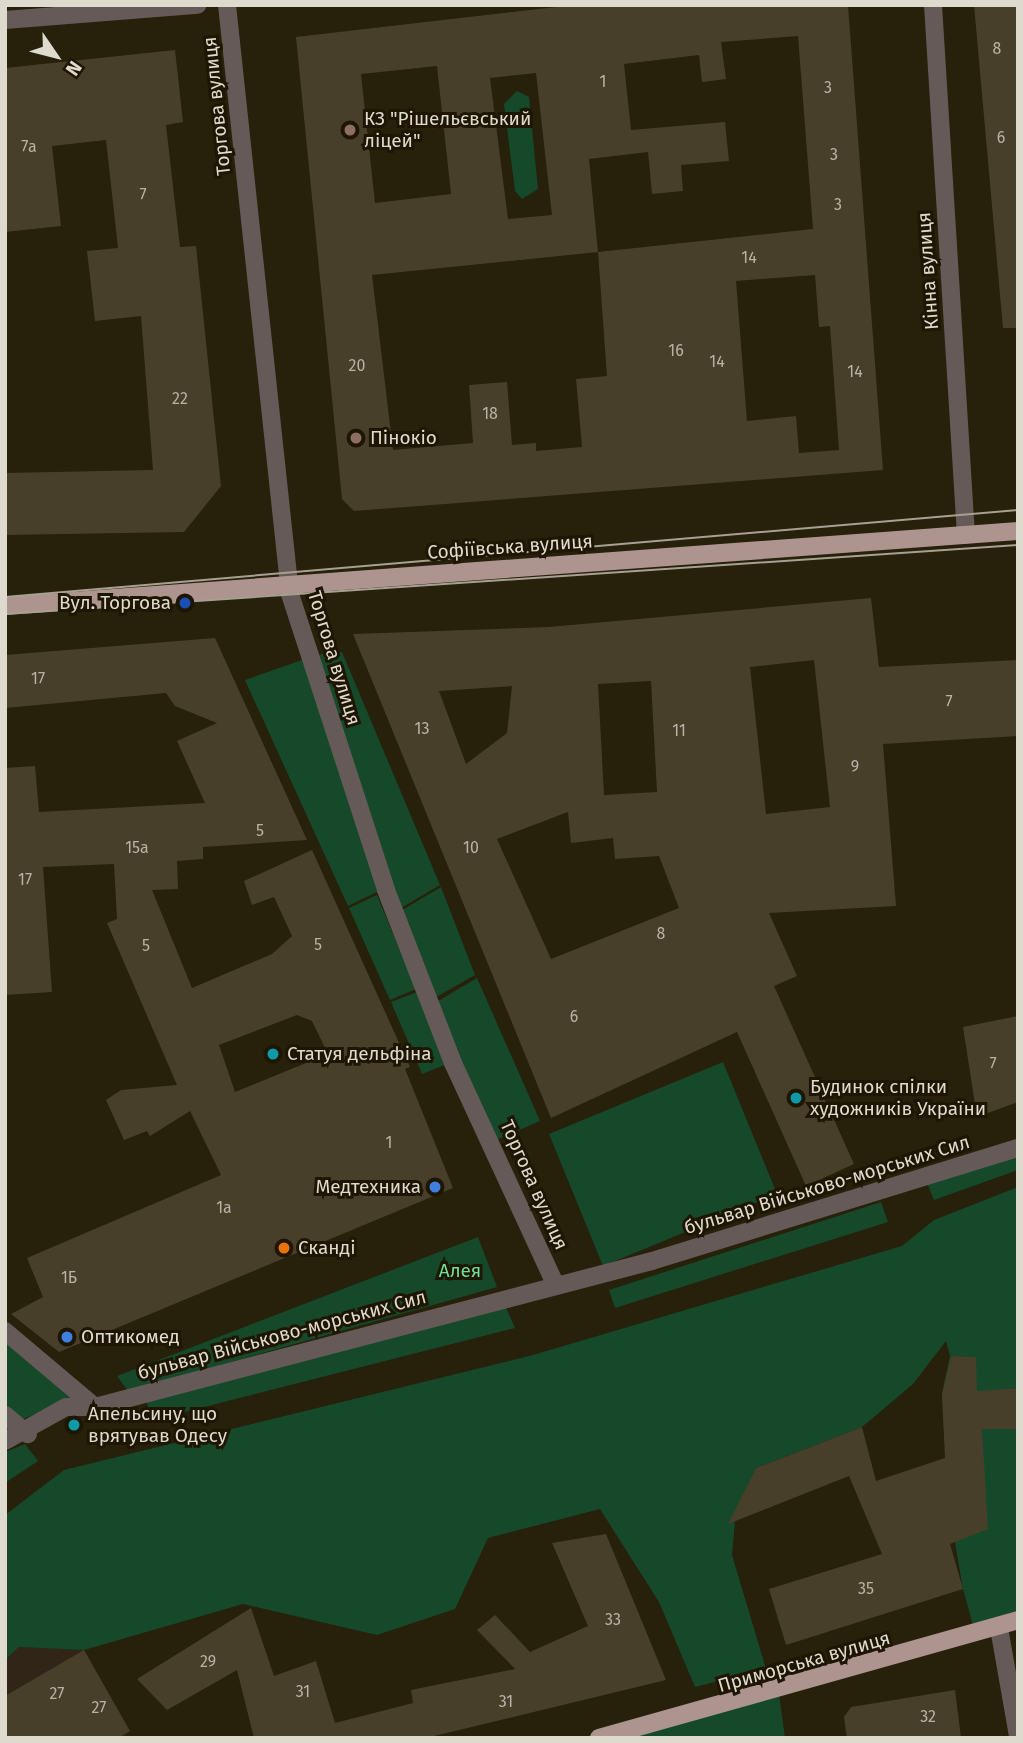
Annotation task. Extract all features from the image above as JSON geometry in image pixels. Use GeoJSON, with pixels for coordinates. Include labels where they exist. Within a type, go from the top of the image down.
{"type":"FeatureCollection","features":[{"type":"Feature","properties":{"kind":"main road","name":"Софіївська вулиця"},"geometry":{"type":"LineString","coordinates":[[5,606],[290,589],[1018,531]]}},
{"type":"Feature","properties":{"kind":"main road","name":"Приморська вулиця"},"geometry":{"type":"LineString","coordinates":[[599,1738],[999,1628],[1018,1620]]}},
{"type":"Feature","properties":{"kind":"street"},"geometry":{"type":"LineString","coordinates":[[5,20],[197,5]]}},
{"type":"Feature","properties":{"kind":"street","name":"Торгова вулиця"},"geometry":{"type":"LineString","coordinates":[[227,5],[290,589],[386,890],[453,1063],[555,1284]]}},
{"type":"Feature","properties":{"kind":"street","name":"Кінна вулиця"},"geometry":{"type":"LineString","coordinates":[[933,5],[966,535]]}},
{"type":"Feature","properties":{"kind":"street","name":"бульвар Військово-морських Сил"},"geometry":{"type":"LineString","coordinates":[[5,1441],[27,1434],[66,1408],[95,1407],[804,1218],[1018,1148]]}},
{"type":"Feature","properties":{"kind":"street"},"geometry":{"type":"LineString","coordinates":[[5,1331],[95,1407]]}},
{"type":"Feature","properties":{"kind":"street"},"geometry":{"type":"LineString","coordinates":[[5,1415],[27,1434]]}},
{"type":"Feature","properties":{"kind":"street"},"geometry":{"type":"LineString","coordinates":[[999,1628],[1018,1736]]}},
{"type":"Feature","properties":{"kind":"shaded area"},"geometry":{"type":"Polygon","coordinates":[[[19,1647],[84,1650],[128,1738],[5,1738],[5,1660],[19,1647]]]}},
{"type":"Feature","properties":{"kind":"green space"},"geometry":{"type":"Polygon","coordinates":[[[517,91],[529,97],[538,189],[522,199],[515,191],[504,104],[517,91]]]}},
{"type":"Feature","properties":{"kind":"green space"},"geometry":{"type":"Polygon","coordinates":[[[342,652],[440,885],[396,911],[314,655],[342,652]]]}},
{"type":"Feature","properties":{"kind":"green space"},"geometry":{"type":"Polygon","coordinates":[[[305,659],[379,891],[348,906],[245,680],[305,659]]]}},
{"type":"Feature","properties":{"kind":"green space"},"geometry":{"type":"Polygon","coordinates":[[[441,887],[475,975],[431,1000],[397,913],[441,887]]]}},
{"type":"Feature","properties":{"kind":"green space"},"geometry":{"type":"Polygon","coordinates":[[[377,895],[416,989],[390,1000],[349,908],[377,895]]]}},
{"type":"Feature","properties":{"kind":"green space"},"geometry":{"type":"Polygon","coordinates":[[[477,978],[540,1121],[494,1141],[433,1004],[477,978]]]}},
{"type":"Feature","properties":{"kind":"green space"},"geometry":{"type":"Polygon","coordinates":[[[417,992],[447,1064],[422,1074],[391,1002],[417,992]]]}},
{"type":"Feature","properties":{"kind":"green space"},"geometry":{"type":"Polygon","coordinates":[[[723,1062],[777,1194],[603,1266],[549,1134],[723,1062]]]}},
{"type":"Feature","properties":{"kind":"green space"},"geometry":{"type":"Polygon","coordinates":[[[1018,1152],[1018,1170],[934,1200],[927,1183],[1018,1152]]]}},
{"type":"Feature","properties":{"kind":"green space"},"geometry":{"type":"Polygon","coordinates":[[[1018,1187],[1018,1618],[975,1633],[963,1589],[948,1502],[942,1394],[950,1356],[946,1341],[913,1384],[862,1427],[756,1468],[736,1509],[732,1555],[766,1669],[695,1687],[659,1602],[600,1509],[488,1538],[455,1609],[377,1635],[243,1604],[84,1650],[19,1647],[5,1660],[5,1515],[64,1470],[533,1355],[902,1246],[934,1220],[1018,1187]]]}},
{"type":"Feature","properties":{"kind":"green space"},"geometry":{"type":"Polygon","coordinates":[[[881,1202],[888,1222],[615,1308],[609,1290],[881,1202]]]}},
{"type":"Feature","properties":{"kind":"green space","name":"Алея"},"geometry":{"type":"Polygon","coordinates":[[[478,1237],[497,1287],[128,1391],[117,1376],[478,1237]]]}},
{"type":"Feature","properties":{"kind":"green space","name":"Алея"},"geometry":{"type":"Polygon","coordinates":[[[504,1303],[515,1328],[153,1420],[146,1401],[504,1303]]]}},
{"type":"Feature","properties":{"kind":"green space"},"geometry":{"type":"Polygon","coordinates":[[[5,1339],[73,1397],[19,1421],[5,1409],[5,1339]]]}},
{"type":"Feature","properties":{"kind":"green space"},"geometry":{"type":"Polygon","coordinates":[[[25,1444],[38,1461],[5,1483],[5,1452],[25,1444]]]}},
{"type":"Feature","properties":{"kind":"green space"},"geometry":{"type":"Polygon","coordinates":[[[779,1694],[785,1738],[607,1738],[779,1694]]]}},
{"type":"Feature","properties":{"kind":"building"},"geometry":{"type":"Polygon","coordinates":[[[574,5],[848,5],[883,470],[354,511],[342,499],[296,37],[574,5]],[[798,36],[721,42],[726,79],[702,82],[699,55],[624,64],[631,130],[725,122],[729,161],[681,165],[683,191],[652,194],[648,152],[589,159],[598,252],[813,229],[798,36]],[[437,66],[361,74],[375,203],[451,194],[437,66]],[[536,73],[490,78],[508,219],[552,215],[536,73]],[[598,252],[372,275],[393,450],[473,443],[469,385],[507,382],[512,445],[536,443],[536,451],[582,447],[576,379],[607,376],[598,252]],[[815,275],[736,281],[747,421],[796,416],[799,453],[839,450],[830,326],[819,327],[815,275]]]}},
{"type":"Feature","properties":{"kind":"building"},"geometry":{"type":"Polygon","coordinates":[[[974,5],[1018,5],[1018,328],[1003,328],[974,5]]]}},
{"type":"Feature","properties":{"kind":"building"},"geometry":{"type":"Polygon","coordinates":[[[175,50],[183,122],[166,125],[180,247],[196,246],[221,486],[184,532],[5,535],[5,473],[153,470],[141,316],[95,321],[87,251],[118,248],[106,140],[52,146],[61,226],[5,232],[5,68],[175,50]]]}},
{"type":"Feature","properties":{"kind":"building"},"geometry":{"type":"Polygon","coordinates":[[[871,598],[879,667],[1018,660],[1018,736],[883,744],[896,906],[769,913],[797,976],[774,986],[854,1164],[806,1186],[737,1032],[551,1118],[353,634],[549,627],[871,598]],[[814,660],[750,667],[766,814],[830,807],[814,660]],[[651,681],[598,684],[604,795],[657,792],[651,681]],[[512,686],[439,691],[466,764],[507,733],[512,686]],[[568,812],[497,839],[551,959],[679,908],[659,856],[615,859],[613,838],[571,843],[568,812]]]}},
{"type":"Feature","properties":{"kind":"building"},"geometry":{"type":"Polygon","coordinates":[[[215,638],[307,840],[203,847],[203,859],[177,861],[178,889],[152,890],[192,988],[272,954],[292,936],[274,897],[252,905],[244,881],[312,850],[410,1067],[405,1069],[453,1188],[59,1352],[11,1314],[43,1297],[27,1258],[221,1175],[190,1111],[150,1136],[147,1131],[124,1140],[106,1100],[121,1090],[177,1085],[107,923],[117,919],[114,864],[43,867],[52,992],[5,995],[5,768],[35,766],[39,812],[205,803],[177,741],[217,723],[175,706],[166,693],[5,708],[5,655],[215,638]],[[297,1015],[219,1045],[235,1092],[328,1054],[312,1021],[297,1015]]]}},
{"type":"Feature","properties":{"kind":"building"},"geometry":{"type":"Polygon","coordinates":[[[1018,1016],[1018,1102],[977,1117],[963,1027],[1018,1016]]]}},
{"type":"Feature","properties":{"kind":"building"},"geometry":{"type":"Polygon","coordinates":[[[951,1356],[976,1357],[977,1391],[1018,1388],[1018,1429],[982,1429],[988,1529],[950,1544],[963,1589],[786,1645],[769,1589],[882,1554],[849,1476],[728,1524],[756,1468],[862,1427],[876,1481],[945,1458],[942,1394],[951,1356]]]}},
{"type":"Feature","properties":{"kind":"building"},"geometry":{"type":"Polygon","coordinates":[[[606,1534],[666,1680],[426,1738],[254,1738],[237,1670],[167,1710],[137,1679],[251,1608],[274,1676],[316,1661],[335,1723],[413,1703],[411,1690],[515,1669],[477,1630],[495,1615],[530,1652],[588,1626],[552,1543],[606,1534]]]}},
{"type":"Feature","properties":{"kind":"building"},"geometry":{"type":"Polygon","coordinates":[[[84,1650],[130,1731],[118,1738],[5,1738],[5,1696],[84,1650]]]}},
{"type":"Feature","properties":{"kind":"building"},"geometry":{"type":"Polygon","coordinates":[[[955,1690],[961,1738],[847,1738],[844,1717],[851,1707],[955,1690]]]}},
{"type":"Feature","properties":{"kind":"tram line"},"geometry":{"type":"LineString","coordinates":[[5,597],[1018,510]]}},
{"type":"Feature","properties":{"kind":"tram line"},"geometry":{"type":"LineString","coordinates":[[5,614],[1018,545]]}},
{"type":"Feature","properties":{"kind":"place","name":"КЗ \"Рішельєвський ліцей\""},"geometry":{"type":"Point","coordinates":[350,130]}},
{"type":"Feature","properties":{"kind":"place","name":"Пінокіо"},"geometry":{"type":"Point","coordinates":[356,438]}},
{"type":"Feature","properties":{"kind":"place","name":"Вул. Торгова"},"geometry":{"type":"Point","coordinates":[185,603]}},
{"type":"Feature","properties":{"kind":"place","name":"Статуя дельфіна"},"geometry":{"type":"Point","coordinates":[273,1054]}},
{"type":"Feature","properties":{"kind":"place","name":"Будинок спілки художників України"},"geometry":{"type":"Point","coordinates":[796,1098]}},
{"type":"Feature","properties":{"kind":"place","name":"Медтехника"},"geometry":{"type":"Point","coordinates":[435,1187]}},
{"type":"Feature","properties":{"kind":"place","name":"Сканді"},"geometry":{"type":"Point","coordinates":[284,1248]}},
{"type":"Feature","properties":{"kind":"place","name":"Оптикомед"},"geometry":{"type":"Point","coordinates":[67,1337]}},
{"type":"Feature","properties":{"kind":"place","name":"Апельсину, що врятував Одесу"},"geometry":{"type":"Point","coordinates":[74,1425]}}]}
